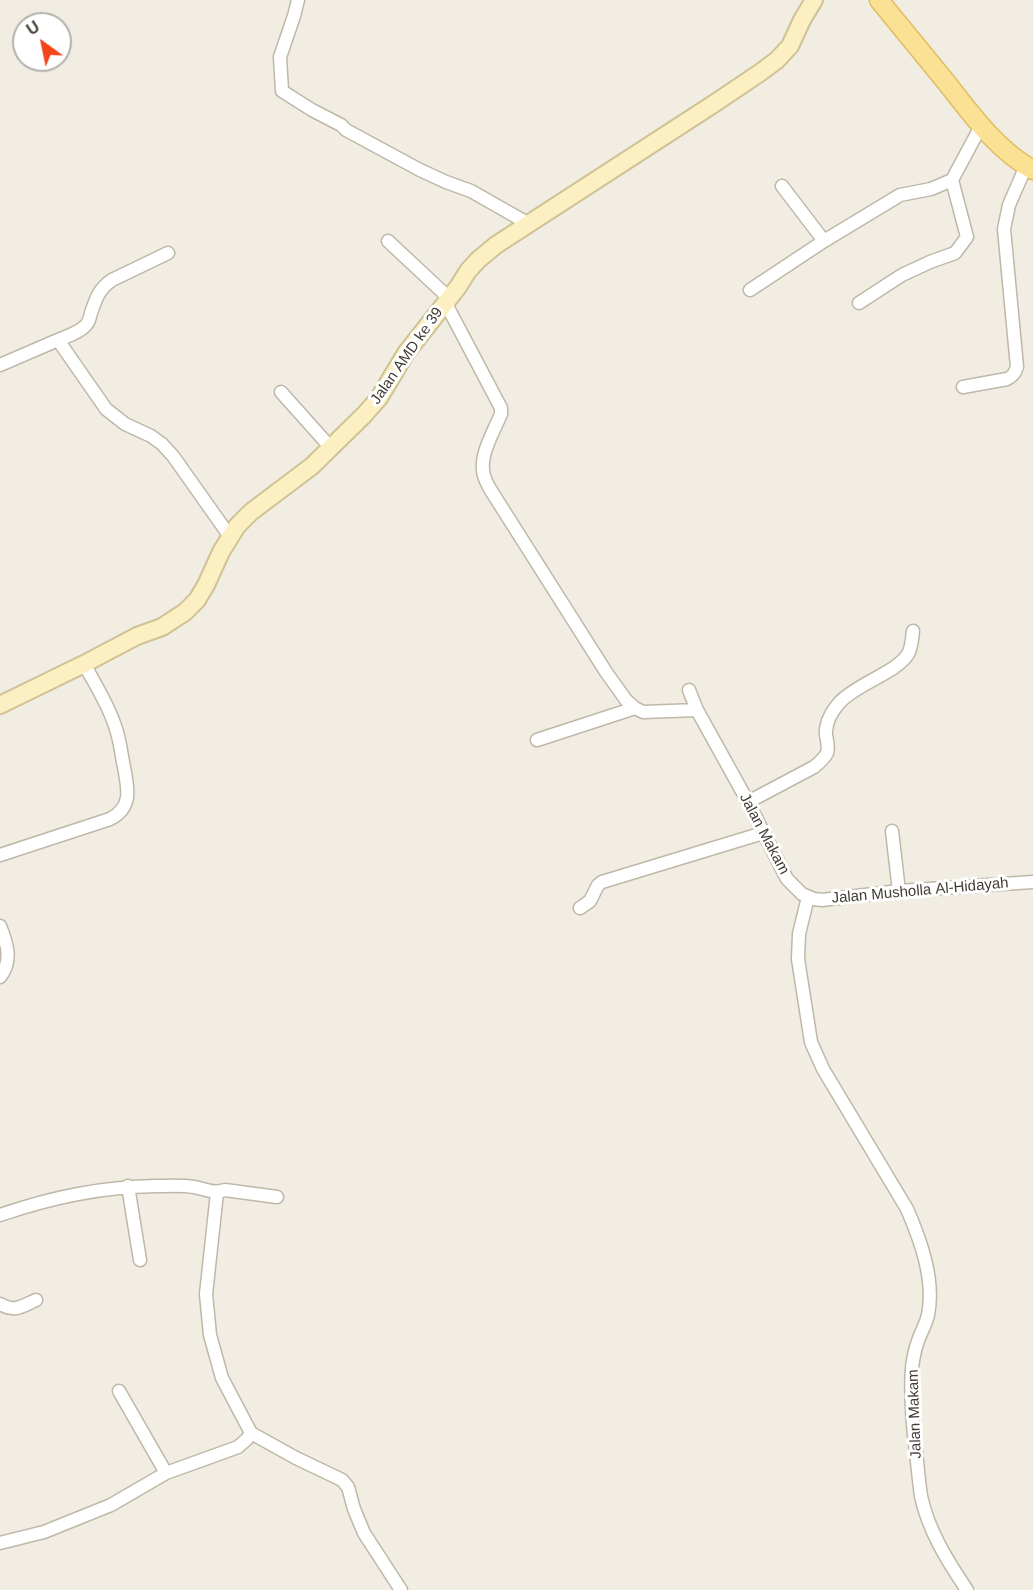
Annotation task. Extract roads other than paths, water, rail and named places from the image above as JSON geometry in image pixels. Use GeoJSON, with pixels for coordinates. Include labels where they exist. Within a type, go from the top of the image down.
{"type":"FeatureCollection","features":[{"type":"Feature","properties":{"kind":"main road"},"geometry":{"type":"LineString","coordinates":[[879,0],[981,126],[1029,168]]}},
{"type":"Feature","properties":{"kind":"street"},"geometry":{"type":"LineString","coordinates":[[298,0],[280,57],[282,91],[346,130],[420,170],[471,191],[529,224]]}},
{"type":"Feature","properties":{"kind":"street","name":"Jalan AMD ke 39"},"geometry":{"type":"LineString","coordinates":[[0,705],[137,636],[162,627],[185,612],[197,600],[237,526],[251,512],[312,466],[379,398],[406,353],[478,260],[496,245],[716,103],[777,60],[790,46],[814,0]]}},
{"type":"Feature","properties":{"kind":"street"},"geometry":{"type":"LineString","coordinates":[[750,290],[824,241],[900,195],[931,189],[952,180],[981,126]]}},
{"type":"Feature","properties":{"kind":"street"},"geometry":{"type":"LineString","coordinates":[[963,387],[1007,379],[1016,372],[1004,229],[1009,205],[1029,168]]}},
{"type":"Feature","properties":{"kind":"street"},"geometry":{"type":"LineString","coordinates":[[859,303],[902,275],[955,253],[966,237],[952,180]]}},
{"type":"Feature","properties":{"kind":"street"},"geometry":{"type":"LineString","coordinates":[[782,186],[824,241]]}},
{"type":"Feature","properties":{"kind":"street"},"geometry":{"type":"LineString","coordinates":[[388,241],[447,300],[501,408],[501,414],[483,459],[484,478],[606,672],[627,700],[643,712],[697,710]]}},
{"type":"Feature","properties":{"kind":"street"},"geometry":{"type":"LineString","coordinates":[[0,365],[86,326],[95,299],[104,286],[168,253]]}},
{"type":"Feature","properties":{"kind":"street"},"geometry":{"type":"LineString","coordinates":[[58,340],[105,409],[125,424],[151,436],[173,456],[231,538]]}},
{"type":"Feature","properties":{"kind":"street"},"geometry":{"type":"LineString","coordinates":[[281,392],[331,448]]}},
{"type":"Feature","properties":{"kind":"street"},"geometry":{"type":"LineString","coordinates":[[748,802],[814,767],[821,761],[828,747],[826,726],[833,711],[857,688],[902,661],[908,655],[913,631]]}},
{"type":"Feature","properties":{"kind":"street"},"geometry":{"type":"LineString","coordinates":[[0,855],[110,819],[123,808],[127,799],[128,789],[117,733],[110,713],[84,664]]}},
{"type":"Feature","properties":{"kind":"street","name":"Jalan Makam"},"geometry":{"type":"LineString","coordinates":[[689,690],[697,710],[787,879],[797,890],[808,897],[799,934],[798,959],[811,1042],[823,1068],[907,1209],[926,1264],[930,1306],[914,1354],[912,1370],[913,1419],[918,1474],[930,1524],[948,1560],[967,1590]]}},
{"type":"Feature","properties":{"kind":"street"},"geometry":{"type":"LineString","coordinates":[[537,740],[635,708]]}},
{"type":"Feature","properties":{"kind":"street"},"geometry":{"type":"LineString","coordinates":[[892,831],[899,891]]}},
{"type":"Feature","properties":{"kind":"street"},"geometry":{"type":"LineString","coordinates":[[580,908],[590,901],[602,882],[763,833]]}},
{"type":"Feature","properties":{"kind":"street","name":"Jalan Musholla Al-Hidayah"},"geometry":{"type":"LineString","coordinates":[[808,897],[822,900],[899,891],[1033,882]]}},
{"type":"Feature","properties":{"kind":"street"},"geometry":{"type":"LineString","coordinates":[[0,926],[7,944],[8,955],[7,966],[0,977]]}},
{"type":"Feature","properties":{"kind":"street"},"geometry":{"type":"LineString","coordinates":[[128,1186],[140,1260]]}},
{"type":"Feature","properties":{"kind":"street"},"geometry":{"type":"LineString","coordinates":[[0,1215],[46,1200],[128,1186],[194,1187],[218,1193],[225,1190],[277,1197]]}},
{"type":"Feature","properties":{"kind":"street"},"geometry":{"type":"LineString","coordinates":[[218,1193],[206,1294],[210,1335],[222,1378],[251,1433],[342,1480],[348,1487],[364,1533],[401,1590]]}},
{"type":"Feature","properties":{"kind":"street"},"geometry":{"type":"LineString","coordinates":[[0,1304],[5,1308],[16,1310],[36,1300]]}},
{"type":"Feature","properties":{"kind":"street"},"geometry":{"type":"LineString","coordinates":[[119,1391],[166,1473]]}},
{"type":"Feature","properties":{"kind":"street"},"geometry":{"type":"LineString","coordinates":[[0,1543],[44,1532],[111,1505],[166,1473],[238,1447],[251,1433]]}}]}
